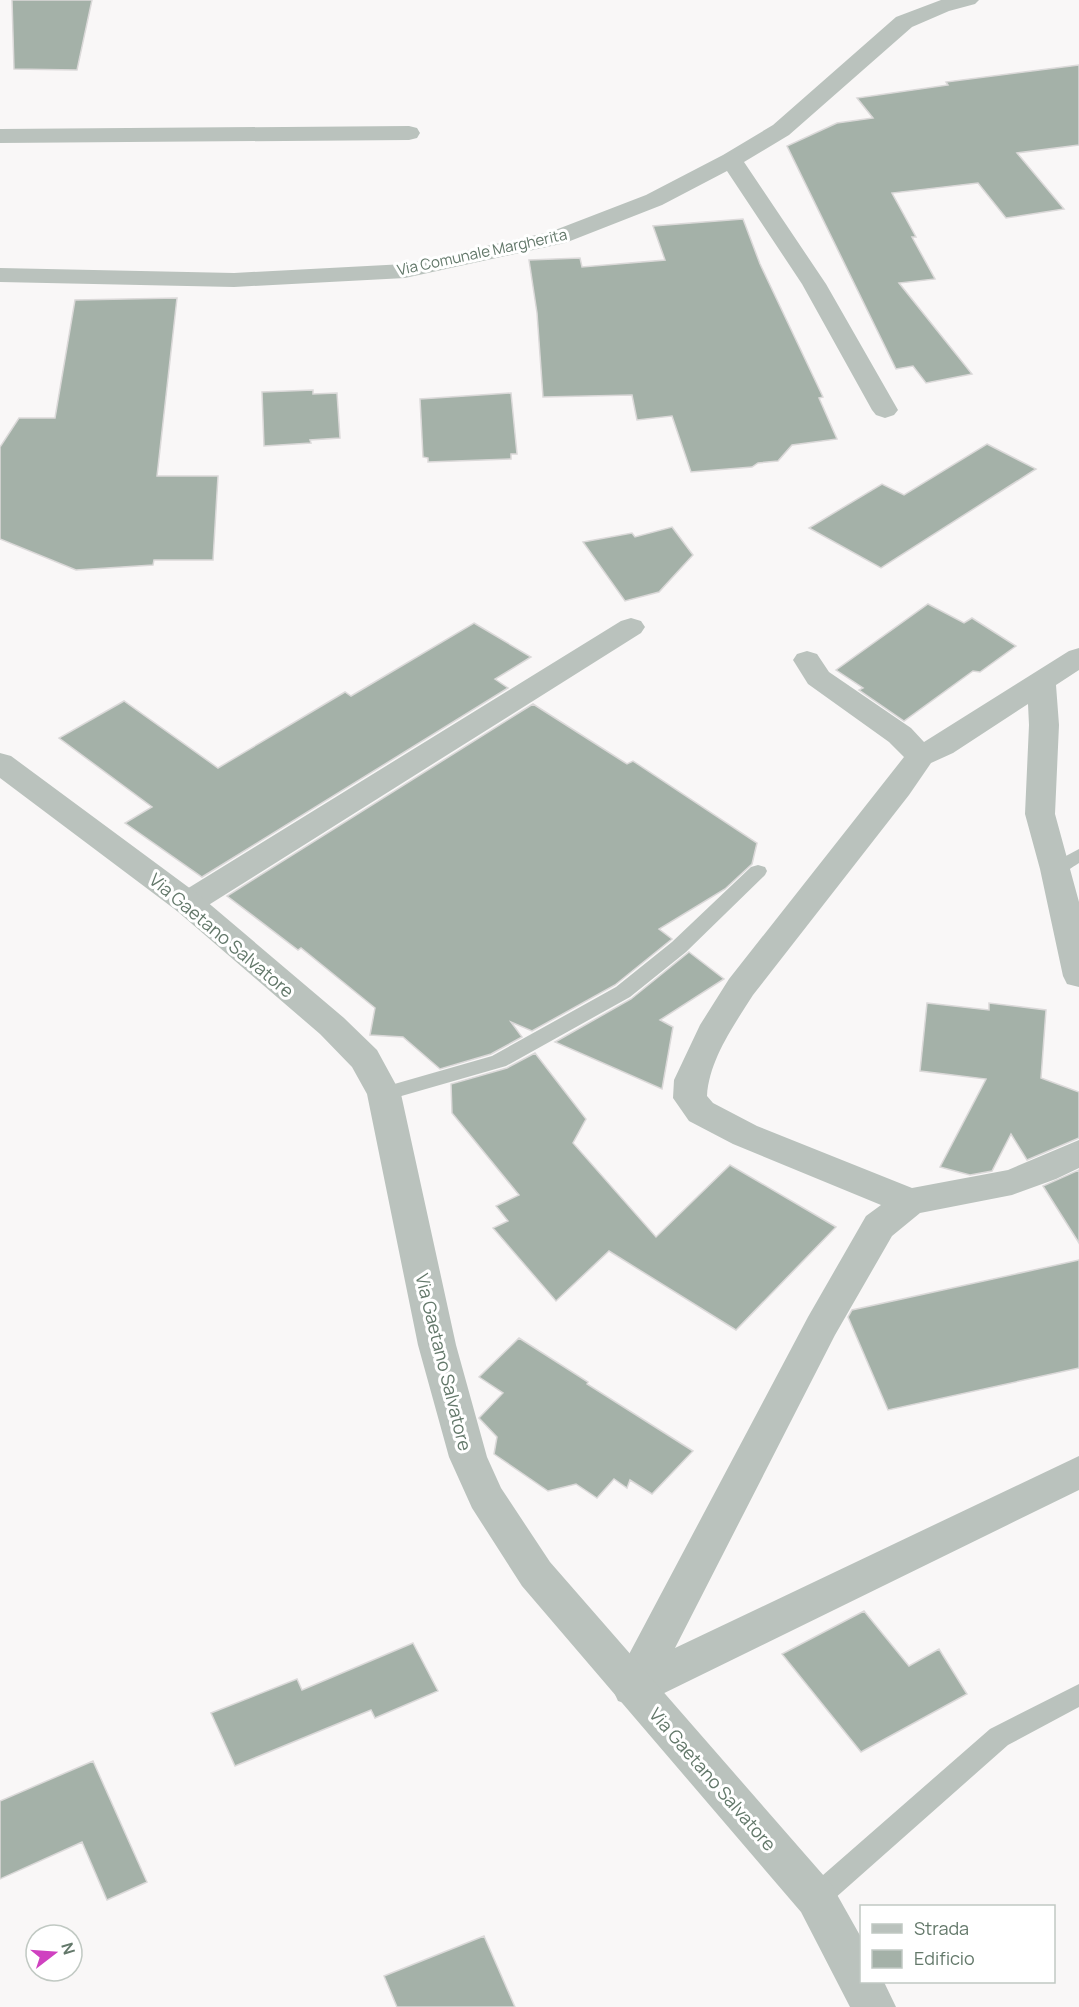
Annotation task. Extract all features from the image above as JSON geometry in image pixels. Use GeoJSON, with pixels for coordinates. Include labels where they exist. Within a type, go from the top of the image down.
{"type":"FeatureCollection","features":[{"type":"Feature","properties":{"kind":"street","name":"Via Comunale Margherita"},"geometry":{"type":"LineString","coordinates":[[0,275],[234,280],[405,271],[557,238],[654,200],[731,160],[781,130],[904,22],[942,6],[968,0]]}},
{"type":"Feature","properties":{"kind":"street"},"geometry":{"type":"LineString","coordinates":[[0,136],[410,133]]}},
{"type":"Feature","properties":{"kind":"street"},"geometry":{"type":"LineString","coordinates":[[731,160],[814,284],[885,410]]}},
{"type":"Feature","properties":{"kind":"street"},"geometry":{"type":"LineString","coordinates":[[188,903],[631,627]]}},
{"type":"Feature","properties":{"kind":"street"},"geometry":{"type":"LineString","coordinates":[[910,1202],[745,1136],[701,1112],[690,1098],[691,1080],[717,1025],[741,987],[898,788],[920,756],[942,746],[1079,657]]}},
{"type":"Feature","properties":{"kind":"street"},"geometry":{"type":"LineString","coordinates":[[807,660],[819,678],[900,735],[920,756]]}},
{"type":"Feature","properties":{"kind":"street"},"geometry":{"type":"LineString","coordinates":[[1041,682],[1044,725],[1040,814],[1067,862],[1079,976]]}},
{"type":"Feature","properties":{"kind":"street","name":"Via Gaetano Salvatore"},"geometry":{"type":"LineString","coordinates":[[0,763],[188,903],[332,1026],[364,1059],[384,1094],[437,1345],[468,1457],[486,1497],[536,1574],[816,1898],[860,1981]]}},
{"type":"Feature","properties":{"kind":"street"},"geometry":{"type":"LineString","coordinates":[[633,1688],[816,1337],[879,1226],[910,1202],[1012,1182],[1079,1153]]}},
{"type":"Feature","properties":{"kind":"street"},"geometry":{"type":"LineString","coordinates":[[633,1688],[1079,1472]]}},
{"type":"Feature","properties":{"kind":"street","name":"Via Gaetano Salvatore"},"geometry":{"type":"LineString","coordinates":[[861,1983],[874,2007]]}},
{"type":"Feature","properties":{"kind":"lane"},"geometry":{"type":"LineString","coordinates":[[384,1094],[498,1061],[623,992],[679,946],[758,871]]}},
{"type":"Feature","properties":{"kind":"lane"},"geometry":{"type":"LineString","coordinates":[[816,1898],[999,1737],[1079,1695]]}},
{"type":"Feature","properties":{"kind":"building"},"geometry":{"type":"Polygon","coordinates":[[[12,0],[92,0],[77,70],[14,69],[12,0]]]}},
{"type":"Feature","properties":{"kind":"building"},"geometry":{"type":"Polygon","coordinates":[[[1079,65],[1079,145],[1017,153],[1064,209],[1006,218],[978,183],[892,193],[935,279],[899,283],[972,374],[926,383],[913,366],[896,369],[787,146],[837,123],[873,118],[857,98],[948,85],[946,82],[1079,65]]]}},
{"type":"Feature","properties":{"kind":"building"},"geometry":{"type":"Polygon","coordinates":[[[743,219],[760,264],[823,397],[819,398],[837,439],[792,445],[778,461],[758,463],[752,467],[691,472],[672,416],[637,420],[632,395],[543,397],[537,313],[529,260],[580,258],[582,267],[665,260],[653,226],[743,219]]]}},
{"type":"Feature","properties":{"kind":"building"},"geometry":{"type":"Polygon","coordinates":[[[177,298],[157,476],[218,476],[213,560],[154,560],[153,565],[76,570],[0,539],[0,447],[19,418],[55,418],[75,300],[177,298]]]}},
{"type":"Feature","properties":{"kind":"building"},"geometry":{"type":"Polygon","coordinates":[[[313,390],[313,394],[337,393],[340,438],[310,440],[311,443],[264,446],[262,392],[313,390]]]}},
{"type":"Feature","properties":{"kind":"building"},"geometry":{"type":"Polygon","coordinates":[[[511,393],[517,454],[511,454],[511,459],[428,462],[428,458],[423,457],[420,399],[511,393]]]}},
{"type":"Feature","properties":{"kind":"building"},"geometry":{"type":"Polygon","coordinates":[[[987,444],[1036,469],[881,568],[809,528],[882,484],[904,495],[987,444]]]}},
{"type":"Feature","properties":{"kind":"building"},"geometry":{"type":"Polygon","coordinates":[[[672,527],[693,555],[659,592],[625,601],[583,542],[632,533],[635,537],[672,527]]]}},
{"type":"Feature","properties":{"kind":"building"},"geometry":{"type":"Polygon","coordinates":[[[928,604],[964,623],[972,618],[1016,646],[980,672],[973,671],[904,721],[859,690],[863,688],[836,670],[928,604]]]}},
{"type":"Feature","properties":{"kind":"building"},"geometry":{"type":"Polygon","coordinates":[[[474,623],[531,657],[495,679],[508,688],[202,877],[125,823],[152,807],[59,738],[124,701],[218,768],[345,692],[351,696],[474,623]]]}},
{"type":"Feature","properties":{"kind":"building"},"geometry":{"type":"Polygon","coordinates":[[[533,704],[627,764],[633,761],[757,843],[752,864],[725,889],[659,929],[672,939],[615,985],[532,1031],[511,1022],[522,1037],[491,1054],[440,1069],[403,1037],[370,1035],[375,1008],[301,948],[298,950],[227,896],[533,704]]]}},
{"type":"Feature","properties":{"kind":"building"},"geometry":{"type":"Polygon","coordinates":[[[689,952],[724,979],[660,1020],[673,1027],[662,1089],[555,1042],[631,999],[689,952]]]}},
{"type":"Feature","properties":{"kind":"building"},"geometry":{"type":"Polygon","coordinates":[[[927,1003],[989,1010],[989,1003],[1046,1010],[1041,1078],[1079,1092],[1079,1138],[1027,1160],[1011,1134],[992,1171],[970,1175],[940,1167],[986,1079],[920,1071],[927,1003]]]}},
{"type":"Feature","properties":{"kind":"building"},"geometry":{"type":"Polygon","coordinates":[[[535,1053],[586,1119],[573,1143],[656,1237],[730,1165],[836,1227],[736,1330],[609,1251],[556,1301],[493,1228],[508,1221],[496,1206],[519,1195],[452,1113],[451,1084],[507,1068],[535,1053]]]}},
{"type":"Feature","properties":{"kind":"building"},"geometry":{"type":"Polygon","coordinates":[[[1079,1170],[1079,1243],[1043,1186],[1079,1170]]]}},
{"type":"Feature","properties":{"kind":"building"},"geometry":{"type":"Polygon","coordinates":[[[1079,1260],[1079,1368],[888,1410],[848,1317],[852,1310],[1079,1260]]]}},
{"type":"Feature","properties":{"kind":"building"},"geometry":{"type":"Polygon","coordinates":[[[519,1338],[693,1451],[652,1494],[630,1480],[627,1488],[614,1479],[597,1498],[576,1484],[548,1491],[494,1454],[497,1437],[479,1418],[503,1393],[479,1377],[519,1338]]]}},
{"type":"Feature","properties":{"kind":"building"},"geometry":{"type":"Polygon","coordinates":[[[864,1611],[909,1666],[939,1649],[967,1694],[861,1752],[782,1654],[864,1611]]]}},
{"type":"Feature","properties":{"kind":"building"},"geometry":{"type":"Polygon","coordinates":[[[413,1643],[438,1691],[375,1718],[371,1710],[235,1766],[211,1713],[297,1679],[302,1690],[413,1643]]]}},
{"type":"Feature","properties":{"kind":"building"},"geometry":{"type":"Polygon","coordinates":[[[93,1761],[147,1882],[107,1900],[82,1842],[0,1879],[0,1801],[93,1761]]]}},
{"type":"Feature","properties":{"kind":"building"},"geometry":{"type":"Polygon","coordinates":[[[484,1936],[515,2007],[397,2007],[384,1976],[484,1936]]]}}]}
